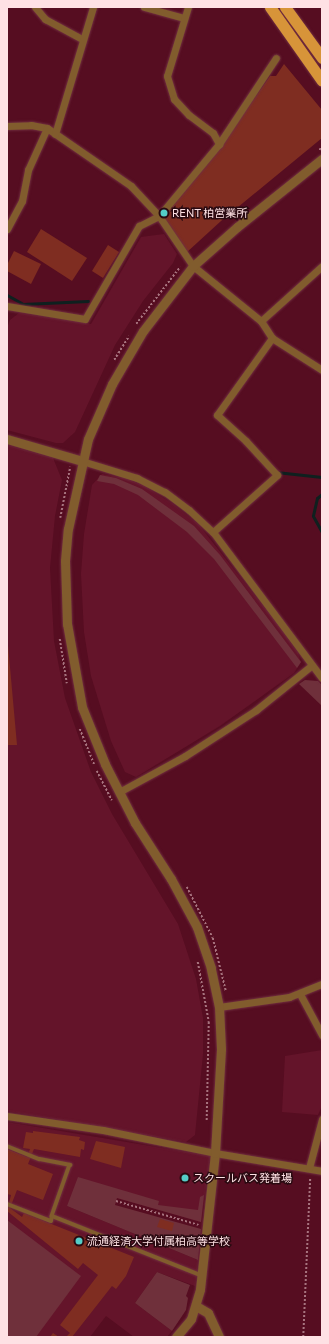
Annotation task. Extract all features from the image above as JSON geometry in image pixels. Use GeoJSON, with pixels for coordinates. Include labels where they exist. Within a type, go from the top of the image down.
{"type":"FeatureCollection","features":[{"type":"Feature","properties":{"kind":"highway"},"geometry":{"type":"LineString","coordinates":[[270,7],[322,81]]}},
{"type":"Feature","properties":{"kind":"highway"},"geometry":{"type":"LineString","coordinates":[[285,7],[322,58]]}},
{"type":"Feature","properties":{"kind":"street"},"geometry":{"type":"LineString","coordinates":[[35,7],[45,18],[82,39]]}},
{"type":"Feature","properties":{"kind":"street"},"geometry":{"type":"LineString","coordinates":[[55,134],[92,7]]}},
{"type":"Feature","properties":{"kind":"street"},"geometry":{"type":"LineString","coordinates":[[144,7],[184,18]]}},
{"type":"Feature","properties":{"kind":"street"},"geometry":{"type":"LineString","coordinates":[[188,7],[167,76],[174,100],[189,115],[213,133],[219,144]]}},
{"type":"Feature","properties":{"kind":"street"},"geometry":{"type":"LineString","coordinates":[[7,306],[85,319],[139,226],[159,216],[219,144],[276,58]]}},
{"type":"Feature","properties":{"kind":"street"},"geometry":{"type":"LineString","coordinates":[[7,126],[35,125],[47,128],[131,186],[159,216],[191,262],[261,321],[272,338],[322,370]]}},
{"type":"Feature","properties":{"kind":"street"},"geometry":{"type":"LineString","coordinates":[[7,229],[22,202],[28,170],[47,128]]}},
{"type":"Feature","properties":{"kind":"street"},"geometry":{"type":"LineString","coordinates":[[176,1337],[190,1319],[196,1306],[202,1276],[215,1153],[224,1007],[197,927],[119,792],[95,741],[82,707],[67,624],[65,560],[68,530],[82,461],[101,408],[130,351],[191,262],[237,227],[319,156]]}},
{"type":"Feature","properties":{"kind":"street"},"geometry":{"type":"LineString","coordinates":[[261,321],[322,266]]}},
{"type":"Feature","properties":{"kind":"street"},"geometry":{"type":"LineString","coordinates":[[213,532],[277,475],[246,441],[217,415],[272,338]]}},
{"type":"Feature","properties":{"kind":"street"},"geometry":{"type":"LineString","coordinates":[[7,439],[137,478],[165,492],[213,532],[322,678]]}},
{"type":"Feature","properties":{"kind":"street"},"geometry":{"type":"LineString","coordinates":[[119,792],[185,756],[256,710],[312,666]]}},
{"type":"Feature","properties":{"kind":"street"},"geometry":{"type":"LineString","coordinates":[[224,1007],[300,994],[322,984]]}},
{"type":"Feature","properties":{"kind":"street"},"geometry":{"type":"LineString","coordinates":[[300,994],[322,1035]]}},
{"type":"Feature","properties":{"kind":"street"},"geometry":{"type":"LineString","coordinates":[[7,1116],[103,1130],[215,1153],[322,1171]]}},
{"type":"Feature","properties":{"kind":"street"},"geometry":{"type":"LineString","coordinates":[[309,1168],[322,1119]]}},
{"type":"Feature","properties":{"kind":"street"},"geometry":{"type":"LineString","coordinates":[[196,1306],[208,1313],[219,1337]]}},
{"type":"Feature","properties":{"kind":"lane"},"geometry":{"type":"LineString","coordinates":[[7,1146],[40,1159],[70,1165],[51,1221],[7,1204]]}},
{"type":"Feature","properties":{"kind":"lane"},"geometry":{"type":"LineString","coordinates":[[52,1216],[202,1276]]}},
{"type":"Feature","properties":{"kind":"path"},"geometry":{"type":"LineString","coordinates":[[319,156],[322,147]]}},
{"type":"Feature","properties":{"kind":"path"},"geometry":{"type":"LineString","coordinates":[[134,327],[170,278],[191,262]]}},
{"type":"Feature","properties":{"kind":"path"},"geometry":{"type":"LineString","coordinates":[[114,362],[130,333]]}},
{"type":"Feature","properties":{"kind":"path"},"geometry":{"type":"LineString","coordinates":[[60,521],[73,458]]}},
{"type":"Feature","properties":{"kind":"path"},"geometry":{"type":"LineString","coordinates":[[59,633],[68,686]]}},
{"type":"Feature","properties":{"kind":"path"},"geometry":{"type":"LineString","coordinates":[[79,724],[89,753],[115,806]]}},
{"type":"Feature","properties":{"kind":"path"},"geometry":{"type":"LineString","coordinates":[[184,882],[213,938],[224,1007]]}},
{"type":"Feature","properties":{"kind":"path"},"geometry":{"type":"LineString","coordinates":[[196,954],[209,1022],[205,1103],[207,1124]]}},
{"type":"Feature","properties":{"kind":"path"},"geometry":{"type":"LineString","coordinates":[[303,1337],[309,1168]]}},
{"type":"Feature","properties":{"kind":"path"},"geometry":{"type":"LineString","coordinates":[[116,1201],[206,1227]]}},
{"type":"Feature","properties":{"kind":"shaded area"},"geometry":{"type":"Polygon","coordinates":[[[164,234],[177,254],[173,263],[143,301],[115,345],[75,432],[63,443],[56,443],[7,430],[7,328],[10,320],[19,313],[91,324],[141,237],[164,234]]]}},
{"type":"Feature","properties":{"kind":"shaded area"},"geometry":{"type":"Polygon","coordinates":[[[7,445],[53,458],[62,480],[55,516],[50,568],[54,641],[65,698],[91,772],[112,814],[178,924],[196,979],[203,1018],[203,1054],[195,1135],[186,1142],[7,1111],[7,445]]]}},
{"type":"Feature","properties":{"kind":"shaded area"},"geometry":{"type":"Polygon","coordinates":[[[102,474],[124,478],[144,486],[173,504],[199,525],[278,625],[298,653],[301,662],[294,673],[220,726],[136,777],[125,772],[111,741],[91,676],[84,632],[81,574],[84,534],[92,485],[102,474]]]}},
{"type":"Feature","properties":{"kind":"shaded area"},"geometry":{"type":"Polygon","coordinates":[[[100,475],[116,478],[142,489],[194,526],[220,555],[301,662],[297,668],[214,559],[187,532],[138,495],[114,484],[97,481],[100,475]]]}},
{"type":"Feature","properties":{"kind":"shaded area"},"geometry":{"type":"Polygon","coordinates":[[[305,680],[318,681],[322,685],[322,706],[299,684],[305,680]]]}},
{"type":"Feature","properties":{"kind":"shaded area"},"geometry":{"type":"Polygon","coordinates":[[[322,1050],[322,1106],[318,1115],[282,1112],[285,1056],[322,1050]]]}},
{"type":"Feature","properties":{"kind":"shaded area","name":"流通経済大学付属柏高等学校"},"geometry":{"type":"Polygon","coordinates":[[[7,1122],[210,1156],[201,1222],[117,1198],[67,1206],[198,1260],[195,1286],[157,1272],[135,1303],[172,1331],[167,1337],[134,1337],[106,1316],[90,1337],[7,1337],[7,1122]]]}},
{"type":"Feature","properties":{"kind":"shaded area"},"geometry":{"type":"Polygon","coordinates":[[[78,1177],[159,1201],[158,1205],[198,1210],[200,1197],[204,1195],[201,1222],[117,1198],[115,1205],[201,1229],[198,1260],[67,1206],[78,1177]]]}},
{"type":"Feature","properties":{"kind":"shaded area"},"geometry":{"type":"Polygon","coordinates":[[[7,1220],[81,1276],[36,1337],[7,1337],[7,1220]]]}},
{"type":"Feature","properties":{"kind":"shaded area"},"geometry":{"type":"Polygon","coordinates":[[[157,1272],[190,1285],[186,1296],[188,1298],[186,1310],[172,1331],[135,1303],[157,1272]]]}},
{"type":"Feature","properties":{"kind":"building"},"geometry":{"type":"Polygon","coordinates":[[[284,64],[322,110],[322,138],[221,221],[186,253],[164,220],[164,213],[221,146],[270,76],[276,76],[284,64]]]}},
{"type":"Feature","properties":{"kind":"building"},"geometry":{"type":"Polygon","coordinates":[[[41,229],[87,258],[72,281],[27,252],[41,229]]]}},
{"type":"Feature","properties":{"kind":"building"},"geometry":{"type":"Polygon","coordinates":[[[108,245],[119,252],[103,278],[92,271],[108,245]]]}},
{"type":"Feature","properties":{"kind":"building"},"geometry":{"type":"Polygon","coordinates":[[[14,251],[41,264],[31,284],[7,271],[7,265],[14,251]]]}},
{"type":"Feature","properties":{"kind":"building"},"geometry":{"type":"Polygon","coordinates":[[[7,634],[17,745],[7,745],[7,634]]]}},
{"type":"Feature","properties":{"kind":"building"},"geometry":{"type":"Polygon","coordinates":[[[33,1131],[80,1137],[79,1140],[85,1142],[84,1150],[81,1149],[80,1157],[34,1149],[28,1164],[53,1174],[43,1200],[17,1190],[10,1208],[22,1217],[24,1213],[134,1257],[126,1276],[116,1289],[112,1286],[72,1337],[66,1337],[70,1333],[60,1325],[98,1275],[83,1263],[78,1269],[7,1211],[11,1195],[7,1194],[7,1149],[27,1157],[30,1149],[23,1148],[26,1132],[33,1133],[33,1131]]]}},
{"type":"Feature","properties":{"kind":"building"},"geometry":{"type":"Polygon","coordinates":[[[96,1141],[125,1147],[121,1168],[90,1159],[96,1141]]]}},
{"type":"Feature","properties":{"kind":"building"},"geometry":{"type":"Polygon","coordinates":[[[160,1219],[174,1223],[172,1231],[157,1227],[160,1219]]]}},
{"type":"Feature","properties":{"kind":"building"},"geometry":{"type":"Polygon","coordinates":[[[53,1333],[59,1337],[50,1337],[53,1333]]]}},
{"type":"Feature","properties":{"kind":"waterway"},"geometry":{"type":"LineString","coordinates":[[7,295],[23,304],[88,301]]}},
{"type":"Feature","properties":{"kind":"waterway"},"geometry":{"type":"LineString","coordinates":[[276,472],[322,477]]}},
{"type":"Feature","properties":{"kind":"waterway"},"geometry":{"type":"LineString","coordinates":[[322,494],[317,498],[313,516],[322,532]]}},
{"type":"Feature","properties":{"kind":"place","name":"RENT 柏営業所"},"geometry":{"type":"Point","coordinates":[164,213]}},
{"type":"Feature","properties":{"kind":"place","name":"スクールバス発着場"},"geometry":{"type":"Point","coordinates":[185,1178]}},
{"type":"Feature","properties":{"kind":"place","name":"流通経済大学付属柏高等学校"},"geometry":{"type":"Point","coordinates":[79,1241]}}]}
